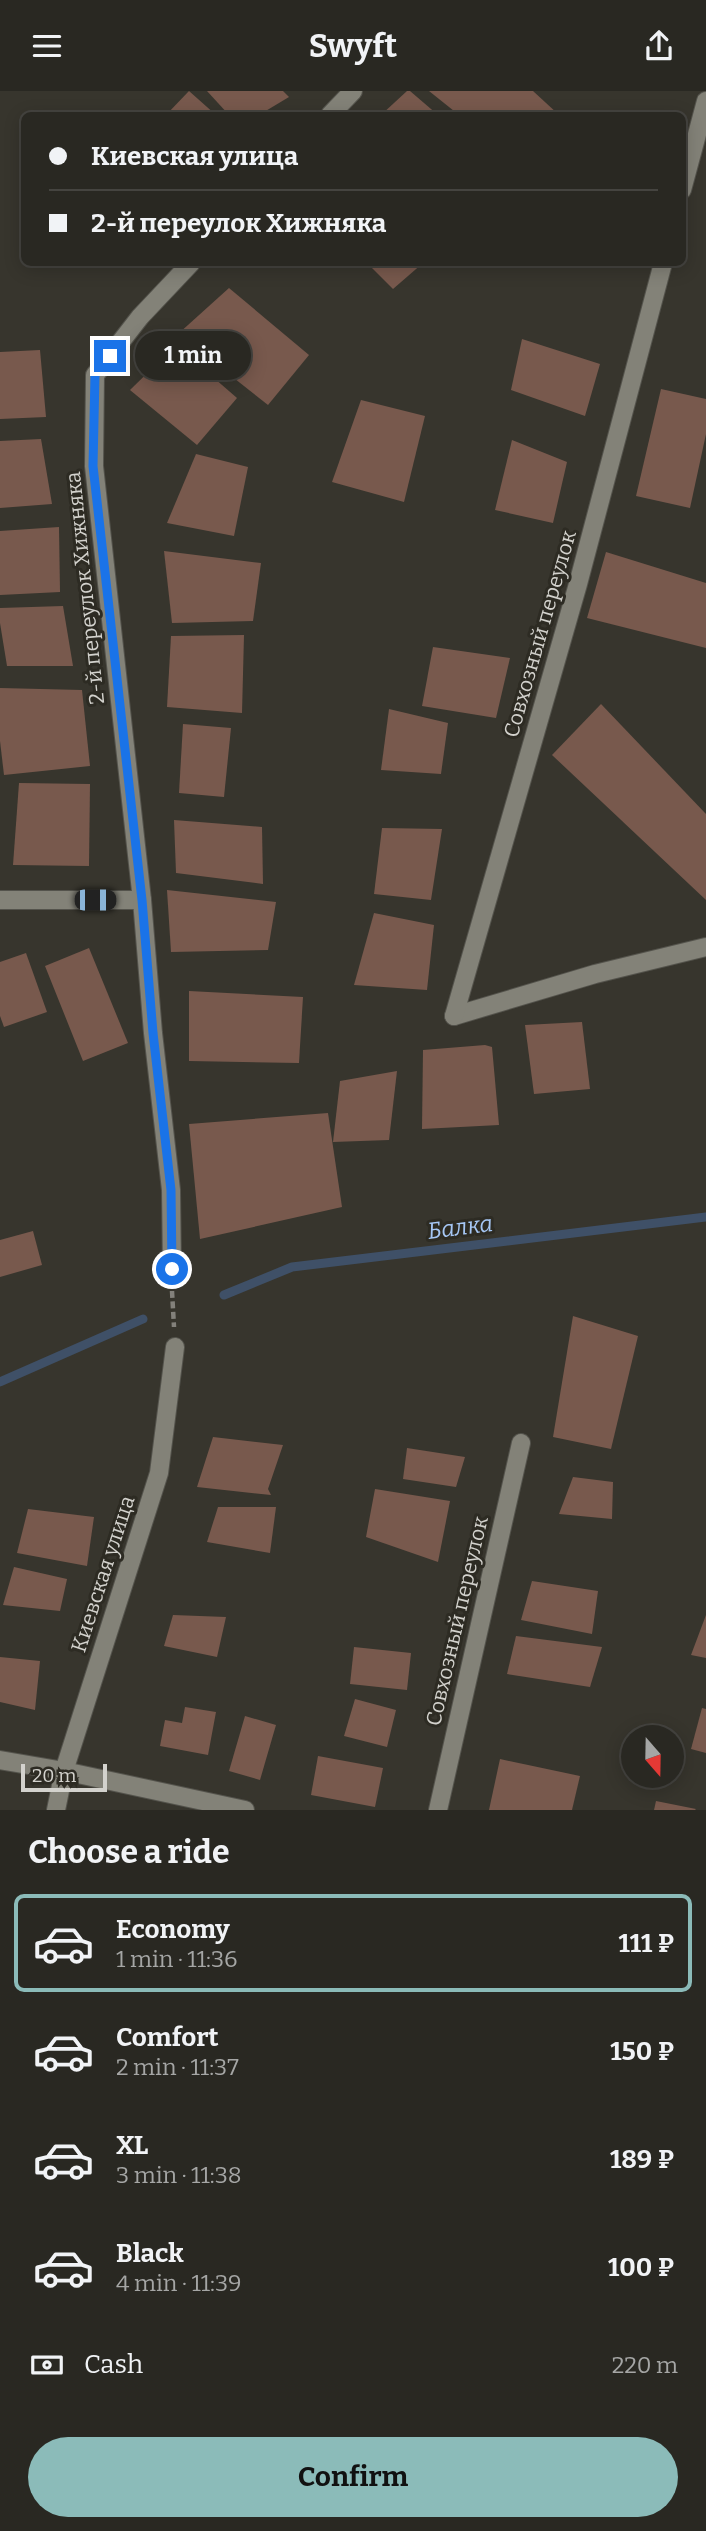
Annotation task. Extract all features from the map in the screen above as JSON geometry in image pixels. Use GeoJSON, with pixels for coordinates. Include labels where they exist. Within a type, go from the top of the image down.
{"type":"FeatureCollection","features":[{"type":"Feature","properties":{"kind":"street"},"geometry":{"type":"LineString","coordinates":[[333,112],[353,91]]}},
{"type":"Feature","properties":{"kind":"street"},"geometry":{"type":"LineString","coordinates":[[686,175],[706,101]]}},
{"type":"Feature","properties":{"kind":"street","name":"2-й переулок Хижняка"},"geometry":{"type":"LineString","coordinates":[[142,900],[93,466],[95,375],[140,317],[188,266]]}},
{"type":"Feature","properties":{"kind":"street","name":"Совхозный переулок"},"geometry":{"type":"LineString","coordinates":[[662,266],[578,584],[454,1016],[595,974],[706,947]]}},
{"type":"Feature","properties":{"kind":"street"},"geometry":{"type":"LineString","coordinates":[[0,899],[142,900],[153,1033],[171,1190],[172,1269]]}},
{"type":"Feature","properties":{"kind":"street","name":"Киевская улица"},"geometry":{"type":"LineString","coordinates":[[56,1810],[64,1771],[159,1473],[175,1347]]}},
{"type":"Feature","properties":{"kind":"street","name":"Совхозный переулок"},"geometry":{"type":"LineString","coordinates":[[438,1810],[521,1443]]}},
{"type":"Feature","properties":{"kind":"street"},"geometry":{"type":"LineString","coordinates":[[0,1760],[245,1810]]}},
{"type":"Feature","properties":{"kind":"path"},"geometry":{"type":"LineString","coordinates":[[172,1269],[175,1347]]}},
{"type":"Feature","properties":{"kind":"building"},"geometry":{"type":"Polygon","coordinates":[[[189,91],[213,112],[169,112],[189,91]]]}},
{"type":"Feature","properties":{"kind":"building"},"geometry":{"type":"Polygon","coordinates":[[[207,91],[283,91],[289,97],[264,112],[226,112],[207,91]]]}},
{"type":"Feature","properties":{"kind":"building"},"geometry":{"type":"Polygon","coordinates":[[[410,91],[434,112],[384,112],[410,91]]]}},
{"type":"Feature","properties":{"kind":"building"},"geometry":{"type":"Polygon","coordinates":[[[429,91],[533,91],[556,112],[455,112],[429,91]]]}},
{"type":"Feature","properties":{"kind":"building"},"geometry":{"type":"Polygon","coordinates":[[[370,266],[420,266],[393,289],[370,266]]]}},
{"type":"Feature","properties":{"kind":"building"},"geometry":{"type":"Polygon","coordinates":[[[229,288],[309,355],[268,405],[178,334],[229,288]]]}},
{"type":"Feature","properties":{"kind":"building"},"geometry":{"type":"Polygon","coordinates":[[[522,339],[600,364],[585,416],[511,390],[522,339]]]}},
{"type":"Feature","properties":{"kind":"building"},"geometry":{"type":"Polygon","coordinates":[[[176,345],[237,398],[197,445],[130,390],[176,345]]]}},
{"type":"Feature","properties":{"kind":"building"},"geometry":{"type":"Polygon","coordinates":[[[40,350],[46,417],[0,419],[0,352],[40,350]]]}},
{"type":"Feature","properties":{"kind":"building"},"geometry":{"type":"Polygon","coordinates":[[[661,389],[706,399],[706,434],[690,508],[636,496],[661,389]]]}},
{"type":"Feature","properties":{"kind":"building"},"geometry":{"type":"Polygon","coordinates":[[[361,400],[425,416],[404,502],[332,482],[361,400]]]}},
{"type":"Feature","properties":{"kind":"building"},"geometry":{"type":"Polygon","coordinates":[[[41,439],[52,504],[0,508],[0,441],[41,439]]]}},
{"type":"Feature","properties":{"kind":"building"},"geometry":{"type":"Polygon","coordinates":[[[512,440],[567,462],[553,523],[495,510],[512,440]]]}},
{"type":"Feature","properties":{"kind":"building"},"geometry":{"type":"Polygon","coordinates":[[[196,454],[248,467],[234,536],[167,523],[196,454]]]}},
{"type":"Feature","properties":{"kind":"building"},"geometry":{"type":"Polygon","coordinates":[[[59,527],[60,592],[0,595],[0,531],[59,527]]]}},
{"type":"Feature","properties":{"kind":"building"},"geometry":{"type":"Polygon","coordinates":[[[164,551],[261,563],[253,621],[172,623],[164,551]]]}},
{"type":"Feature","properties":{"kind":"building"},"geometry":{"type":"Polygon","coordinates":[[[606,552],[706,583],[706,648],[587,618],[606,552]]]}},
{"type":"Feature","properties":{"kind":"building"},"geometry":{"type":"Polygon","coordinates":[[[63,606],[73,666],[7,666],[0,608],[63,606]]]}},
{"type":"Feature","properties":{"kind":"building"},"geometry":{"type":"Polygon","coordinates":[[[244,635],[242,713],[167,707],[171,636],[244,635]]]}},
{"type":"Feature","properties":{"kind":"building"},"geometry":{"type":"Polygon","coordinates":[[[433,647],[510,658],[496,718],[422,706],[433,647]]]}},
{"type":"Feature","properties":{"kind":"building"},"geometry":{"type":"Polygon","coordinates":[[[0,688],[82,690],[90,766],[4,775],[0,741],[0,688]]]}},
{"type":"Feature","properties":{"kind":"building"},"geometry":{"type":"Polygon","coordinates":[[[601,704],[706,814],[706,900],[552,755],[601,704]]]}},
{"type":"Feature","properties":{"kind":"building"},"geometry":{"type":"Polygon","coordinates":[[[389,709],[448,723],[441,774],[381,770],[389,709]]]}},
{"type":"Feature","properties":{"kind":"building"},"geometry":{"type":"Polygon","coordinates":[[[183,724],[231,728],[224,797],[179,793],[183,724]]]}},
{"type":"Feature","properties":{"kind":"building"},"geometry":{"type":"Polygon","coordinates":[[[19,783],[90,784],[89,866],[13,865],[19,783]]]}},
{"type":"Feature","properties":{"kind":"building"},"geometry":{"type":"Polygon","coordinates":[[[174,820],[262,827],[263,884],[176,873],[174,820]]]}},
{"type":"Feature","properties":{"kind":"building"},"geometry":{"type":"Polygon","coordinates":[[[382,828],[442,829],[431,900],[374,894],[382,828]]]}},
{"type":"Feature","properties":{"kind":"building"},"geometry":{"type":"Polygon","coordinates":[[[167,890],[276,902],[268,950],[171,952],[167,890]]]}},
{"type":"Feature","properties":{"kind":"building"},"geometry":{"type":"Polygon","coordinates":[[[374,913],[434,925],[427,990],[354,985],[374,913]]]}},
{"type":"Feature","properties":{"kind":"building"},"geometry":{"type":"Polygon","coordinates":[[[89,948],[128,1043],[83,1061],[45,966],[89,948]]]}},
{"type":"Feature","properties":{"kind":"building"},"geometry":{"type":"Polygon","coordinates":[[[26,953],[47,1012],[4,1027],[0,1016],[0,962],[26,953]]]}},
{"type":"Feature","properties":{"kind":"building"},"geometry":{"type":"Polygon","coordinates":[[[189,991],[303,997],[299,1063],[189,1061],[189,991]]]}},
{"type":"Feature","properties":{"kind":"building"},"geometry":{"type":"Polygon","coordinates":[[[582,1022],[590,1089],[534,1094],[525,1025],[582,1022]]]}},
{"type":"Feature","properties":{"kind":"building"},"geometry":{"type":"Polygon","coordinates":[[[485,1045],[492,1047],[499,1125],[422,1129],[423,1050],[485,1045]]]}},
{"type":"Feature","properties":{"kind":"building"},"geometry":{"type":"Polygon","coordinates":[[[397,1071],[389,1140],[333,1142],[340,1081],[397,1071]]]}},
{"type":"Feature","properties":{"kind":"building"},"geometry":{"type":"Polygon","coordinates":[[[328,1113],[342,1207],[200,1239],[189,1124],[328,1113]]]}},
{"type":"Feature","properties":{"kind":"building"},"geometry":{"type":"Polygon","coordinates":[[[33,1231],[42,1265],[0,1277],[0,1240],[33,1231]]]}},
{"type":"Feature","properties":{"kind":"building"},"geometry":{"type":"Polygon","coordinates":[[[573,1316],[638,1336],[611,1449],[553,1437],[573,1316]]]}},
{"type":"Feature","properties":{"kind":"building"},"geometry":{"type":"Polygon","coordinates":[[[213,1437],[283,1445],[268,1489],[271,1495],[197,1487],[213,1437]]]}},
{"type":"Feature","properties":{"kind":"building"},"geometry":{"type":"Polygon","coordinates":[[[407,1448],[465,1457],[456,1487],[403,1479],[407,1448]]]}},
{"type":"Feature","properties":{"kind":"building"},"geometry":{"type":"Polygon","coordinates":[[[573,1477],[613,1482],[612,1519],[559,1514],[573,1477]]]}},
{"type":"Feature","properties":{"kind":"building"},"geometry":{"type":"Polygon","coordinates":[[[375,1489],[450,1501],[438,1562],[366,1537],[375,1489]]]}},
{"type":"Feature","properties":{"kind":"building"},"geometry":{"type":"Polygon","coordinates":[[[218,1507],[276,1507],[270,1553],[207,1542],[218,1507]]]}},
{"type":"Feature","properties":{"kind":"building"},"geometry":{"type":"Polygon","coordinates":[[[28,1509],[94,1517],[87,1566],[17,1553],[28,1509]]]}},
{"type":"Feature","properties":{"kind":"building"},"geometry":{"type":"Polygon","coordinates":[[[14,1567],[67,1579],[60,1611],[3,1605],[14,1567]]]}},
{"type":"Feature","properties":{"kind":"building"},"geometry":{"type":"Polygon","coordinates":[[[532,1581],[598,1591],[592,1634],[521,1620],[532,1581]]]}},
{"type":"Feature","properties":{"kind":"building"},"geometry":{"type":"Polygon","coordinates":[[[173,1615],[226,1617],[217,1657],[164,1646],[173,1615]]]}},
{"type":"Feature","properties":{"kind":"building"},"geometry":{"type":"Polygon","coordinates":[[[706,1615],[706,1658],[691,1655],[706,1615]]]}},
{"type":"Feature","properties":{"kind":"building"},"geometry":{"type":"Polygon","coordinates":[[[516,1636],[602,1647],[590,1687],[507,1674],[516,1636]]]}},
{"type":"Feature","properties":{"kind":"building"},"geometry":{"type":"Polygon","coordinates":[[[354,1647],[411,1653],[407,1690],[350,1684],[354,1647]]]}},
{"type":"Feature","properties":{"kind":"building"},"geometry":{"type":"Polygon","coordinates":[[[0,1657],[40,1661],[35,1710],[0,1702],[0,1657]]]}},
{"type":"Feature","properties":{"kind":"building"},"geometry":{"type":"Polygon","coordinates":[[[355,1699],[396,1710],[387,1747],[344,1736],[355,1699]]]}},
{"type":"Feature","properties":{"kind":"building"},"geometry":{"type":"Polygon","coordinates":[[[185,1707],[216,1712],[208,1755],[160,1746],[165,1720],[182,1723],[185,1707]]]}},
{"type":"Feature","properties":{"kind":"building"},"geometry":{"type":"Polygon","coordinates":[[[702,1708],[706,1709],[706,1753],[691,1749],[702,1708]]]}},
{"type":"Feature","properties":{"kind":"building"},"geometry":{"type":"Polygon","coordinates":[[[245,1716],[276,1725],[260,1780],[229,1771],[245,1716]]]}},
{"type":"Feature","properties":{"kind":"building"},"geometry":{"type":"Polygon","coordinates":[[[318,1756],[383,1768],[375,1807],[311,1795],[318,1756]]]}},
{"type":"Feature","properties":{"kind":"building"},"geometry":{"type":"Polygon","coordinates":[[[500,1759],[580,1776],[572,1810],[489,1810],[500,1759]]]}},
{"type":"Feature","properties":{"kind":"building"},"geometry":{"type":"Polygon","coordinates":[[[656,1801],[696,1809],[654,1810],[656,1801]]]}},
{"type":"Feature","properties":{"kind":"waterway","name":"Балка"},"geometry":{"type":"LineString","coordinates":[[224,1295],[292,1267],[706,1217]]}},
{"type":"Feature","properties":{"kind":"waterway","name":"Балка"},"geometry":{"type":"LineString","coordinates":[[0,1382],[143,1319]]}},
{"type":"Feature","properties":{"kind":"route"},"geometry":{"type":"LineString","coordinates":[[110,356],[95,375],[93,466],[142,900],[153,1033],[171,1190],[172,1269]]}}]}
